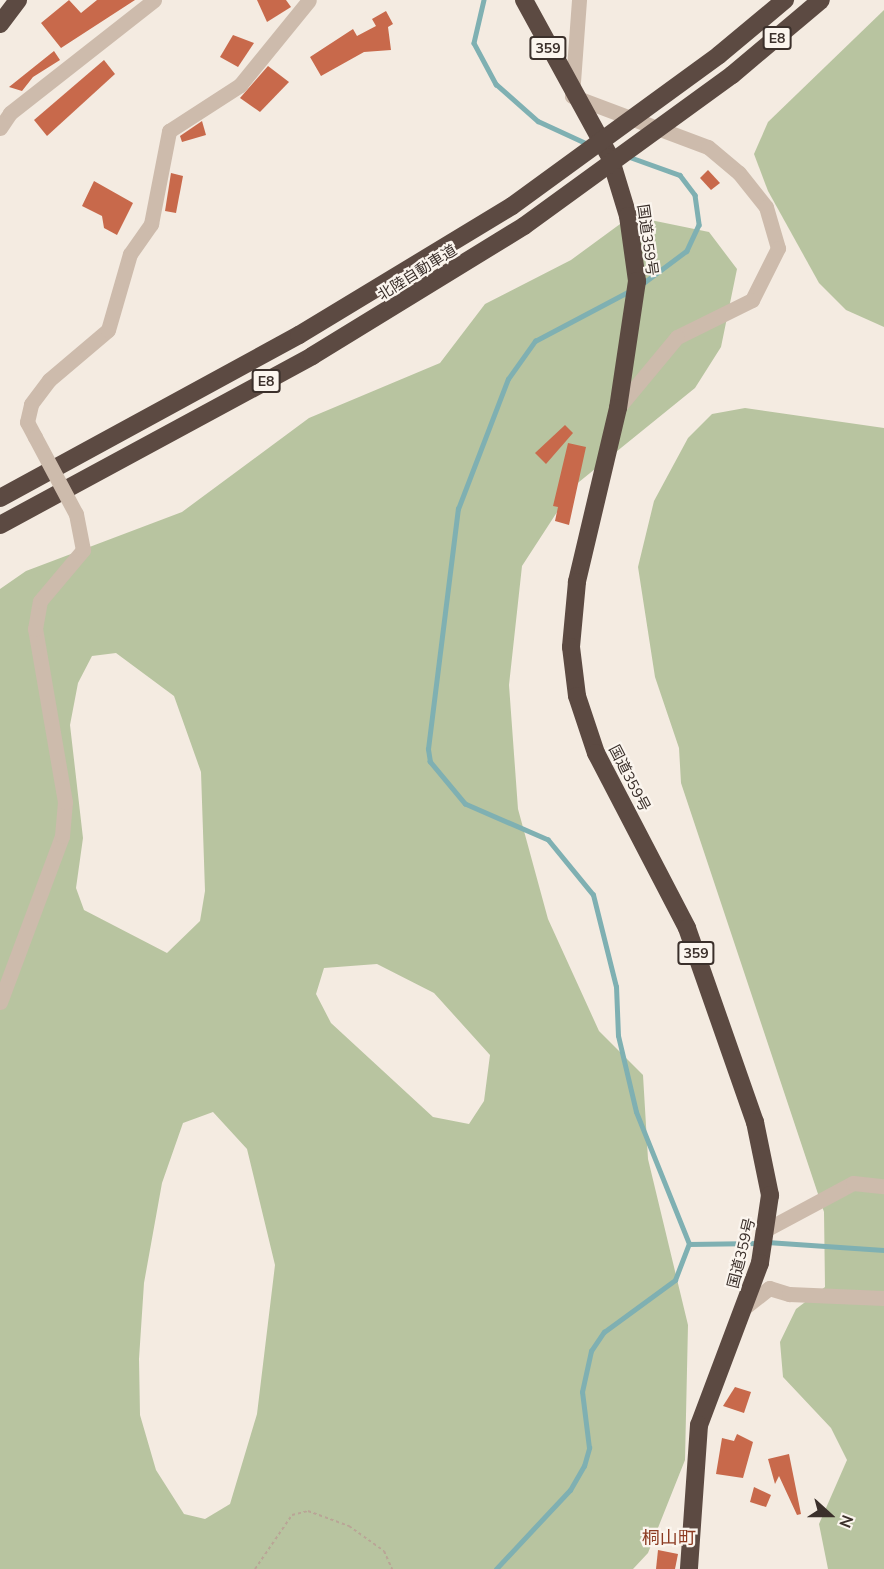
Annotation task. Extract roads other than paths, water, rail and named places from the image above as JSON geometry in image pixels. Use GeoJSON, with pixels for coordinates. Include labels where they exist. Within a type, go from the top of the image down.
{"type":"FeatureCollection","features":[{"type":"Feature","properties":{"kind":"highway"},"geometry":{"type":"LineString","coordinates":[[0,24],[18,0]]}},
{"type":"Feature","properties":{"kind":"highway","name":"国道359号"},"geometry":{"type":"LineString","coordinates":[[524,0],[572,96],[620,182],[638,280],[630,347],[618,408],[577,582],[571,647],[578,696],[596,753],[687,928],[755,1122],[770,1195],[769,1228],[745,1307],[699,1425],[689,1569]]}},
{"type":"Feature","properties":{"kind":"highway","name":"北陸自動車道"},"geometry":{"type":"LineString","coordinates":[[0,498],[298,335],[512,206],[719,55],[785,0]]}},
{"type":"Feature","properties":{"kind":"highway","name":"北陸自動車道"},"geometry":{"type":"LineString","coordinates":[[0,525],[312,356],[524,226],[732,75],[821,0]]}},
{"type":"Feature","properties":{"kind":"street"},"geometry":{"type":"LineString","coordinates":[[0,128],[10,113],[154,0]]}},
{"type":"Feature","properties":{"kind":"street"},"geometry":{"type":"LineString","coordinates":[[0,1002],[62,836],[65,802],[35,629],[40,601],[83,550],[76,514],[27,422],[31,404],[49,380],[108,330],[130,254],[151,224],[170,131],[240,85],[309,0]]}},
{"type":"Feature","properties":{"kind":"street"},"geometry":{"type":"LineString","coordinates":[[579,0],[572,96],[708,147],[739,173],[766,207],[778,248],[753,300],[677,337],[618,408]]}},
{"type":"Feature","properties":{"kind":"street"},"geometry":{"type":"LineString","coordinates":[[769,1228],[853,1183],[884,1186]]}},
{"type":"Feature","properties":{"kind":"street"},"geometry":{"type":"LineString","coordinates":[[745,1307],[769,1288],[789,1294],[884,1298]]}},
{"type":"Feature","properties":{"kind":"waterway"},"geometry":{"type":"LineString","coordinates":[[484,0],[474,43],[496,84],[538,121],[588,144]]}},
{"type":"Feature","properties":{"kind":"waterway"},"geometry":{"type":"LineString","coordinates":[[627,156],[680,175],[695,195],[699,225],[687,251],[643,284]]}},
{"type":"Feature","properties":{"kind":"waterway"},"geometry":{"type":"LineString","coordinates":[[496,1569],[570,1490],[584,1466],[589,1448],[582,1392],[591,1351],[604,1332],[675,1280],[689,1244],[636,1112],[618,1036],[616,987],[593,895],[548,840],[465,804],[430,762],[428,749],[458,509],[508,379],[535,341],[630,291]]}},
{"type":"Feature","properties":{"kind":"waterway"},"geometry":{"type":"LineString","coordinates":[[767,1242],[884,1250]]}},
{"type":"Feature","properties":{"kind":"waterway"},"geometry":{"type":"LineString","coordinates":[[689,1244],[758,1243]]}},
{"type":"Feature","properties":{"kind":"district","name":"桐山町"},"geometry":{"type":"Point","coordinates":[669,1538]}}]}
